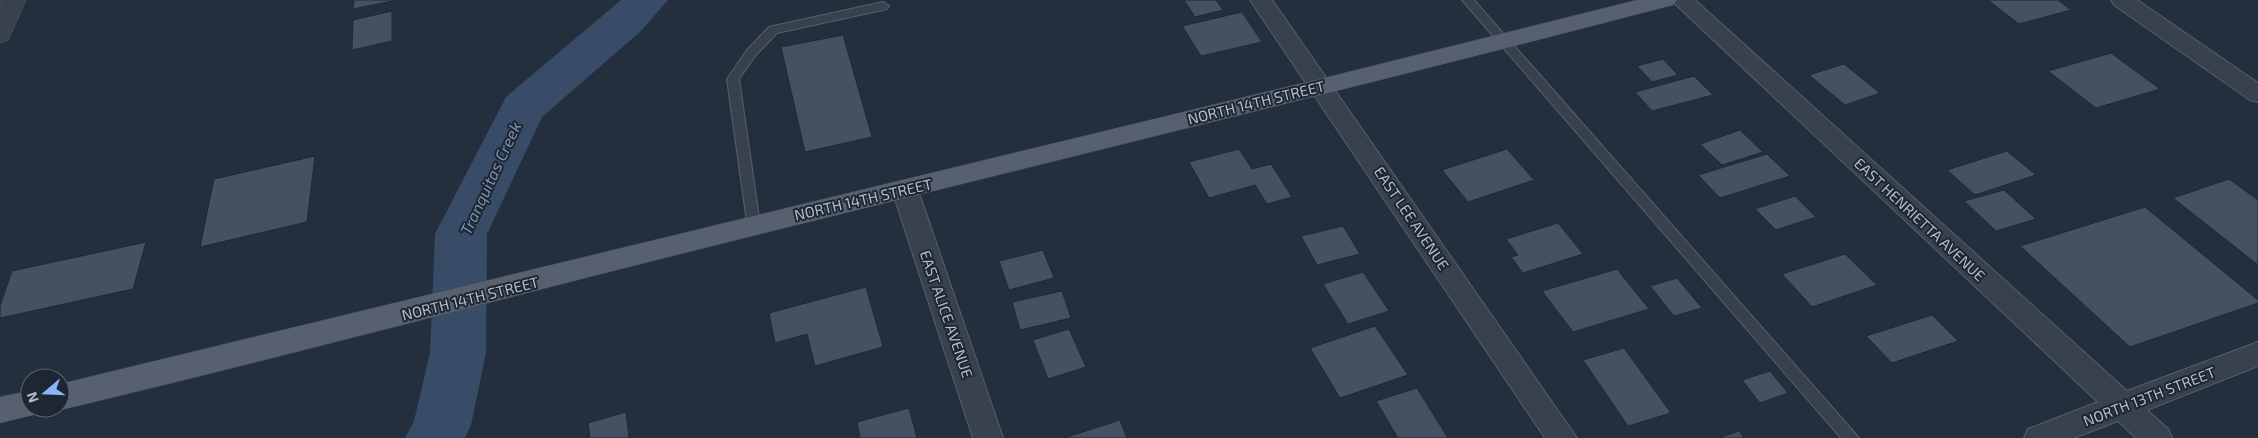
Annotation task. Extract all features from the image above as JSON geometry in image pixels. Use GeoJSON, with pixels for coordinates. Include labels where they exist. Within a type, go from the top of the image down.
{"type":"FeatureCollection","features":[{"type":"Feature","properties":{"kind":"main road","name":"NORTH 14TH STREET"},"geometry":{"type":"LineString","coordinates":[[70,395],[357,326],[752,225],[905,190],[1506,42],[1665,0]]}},
{"type":"Feature","properties":{"kind":"main road"},"geometry":{"type":"LineString","coordinates":[[0,410],[20,406]]}},
{"type":"Feature","properties":{"kind":"street"},"geometry":{"type":"LineString","coordinates":[[0,35],[14,0]]}},
{"type":"Feature","properties":{"kind":"street","name":"EAST LEE AVENUE"},"geometry":{"type":"LineString","coordinates":[[1261,0],[1322,86],[1562,438]]}},
{"type":"Feature","properties":{"kind":"street","name":"EAST HENRIETTA AVENUE"},"geometry":{"type":"LineString","coordinates":[[1682,0],[2157,438]]}},
{"type":"Feature","properties":{"kind":"street"},"geometry":{"type":"LineString","coordinates":[[2122,0],[2258,94]]}},
{"type":"Feature","properties":{"kind":"street","name":"EAST ALICE AVENUE"},"geometry":{"type":"LineString","coordinates":[[905,190],[988,438]]}},
{"type":"Feature","properties":{"kind":"street","name":"NORTH 13TH STREET"},"geometry":{"type":"LineString","coordinates":[[2039,438],[2258,354]]}},
{"type":"Feature","properties":{"kind":"lane"},"geometry":{"type":"LineString","coordinates":[[1468,0],[1851,438]]}},
{"type":"Feature","properties":{"kind":"lane"},"geometry":{"type":"LineString","coordinates":[[752,225],[733,79],[751,52],[773,30],[883,6]]}},
{"type":"Feature","properties":{"kind":"building"},"geometry":{"type":"Polygon","coordinates":[[[354,0],[398,0],[353,9],[354,0]]]}},
{"type":"Feature","properties":{"kind":"building"},"geometry":{"type":"Polygon","coordinates":[[[1184,0],[1216,0],[1223,10],[1195,17],[1184,0]]]}},
{"type":"Feature","properties":{"kind":"building"},"geometry":{"type":"Polygon","coordinates":[[[1988,0],[2058,0],[2071,10],[2019,24],[1988,0]]]}},
{"type":"Feature","properties":{"kind":"building"},"geometry":{"type":"Polygon","coordinates":[[[392,11],[392,41],[352,50],[353,20],[392,11]]]}},
{"type":"Feature","properties":{"kind":"building"},"geometry":{"type":"Polygon","coordinates":[[[1242,12],[1262,42],[1201,56],[1182,26],[1242,12]]]}},
{"type":"Feature","properties":{"kind":"building"},"geometry":{"type":"Polygon","coordinates":[[[843,35],[872,137],[805,152],[781,47],[843,35]]]}},
{"type":"Feature","properties":{"kind":"building"},"geometry":{"type":"Polygon","coordinates":[[[2111,53],[2160,89],[2096,108],[2048,71],[2111,53]]]}},
{"type":"Feature","properties":{"kind":"building"},"geometry":{"type":"Polygon","coordinates":[[[1663,59],[1678,75],[1652,82],[1637,66],[1663,59]]]}},
{"type":"Feature","properties":{"kind":"building"},"geometry":{"type":"Polygon","coordinates":[[[1844,64],[1880,93],[1845,105],[1809,75],[1844,64]]]}},
{"type":"Feature","properties":{"kind":"building"},"geometry":{"type":"Polygon","coordinates":[[[1694,76],[1713,95],[1652,111],[1635,92],[1694,76]]]}},
{"type":"Feature","properties":{"kind":"building"},"geometry":{"type":"Polygon","coordinates":[[[1740,130],[1763,152],[1722,165],[1700,144],[1740,130]]]}},
{"type":"Feature","properties":{"kind":"building"},"geometry":{"type":"Polygon","coordinates":[[[1239,149],[1252,169],[1271,164],[1292,197],[1267,204],[1255,185],[1209,198],[1189,162],[1239,149]]]}},
{"type":"Feature","properties":{"kind":"building"},"geometry":{"type":"Polygon","coordinates":[[[1507,149],[1534,180],[1468,202],[1442,170],[1507,149]]]}},
{"type":"Feature","properties":{"kind":"building"},"geometry":{"type":"Polygon","coordinates":[[[2007,151],[2036,175],[1975,195],[1947,170],[2007,151]]]}},
{"type":"Feature","properties":{"kind":"building"},"geometry":{"type":"Polygon","coordinates":[[[1767,154],[1790,176],[1720,198],[1698,175],[1767,154]]]}},
{"type":"Feature","properties":{"kind":"building"},"geometry":{"type":"Polygon","coordinates":[[[315,156],[307,222],[200,247],[214,179],[315,156]]]}},
{"type":"Feature","properties":{"kind":"building"},"geometry":{"type":"Polygon","coordinates":[[[2229,179],[2258,200],[2258,265],[2173,198],[2229,179]]]}},
{"type":"Feature","properties":{"kind":"building"},"geometry":{"type":"Polygon","coordinates":[[[2004,190],[2036,219],[1996,231],[1964,201],[2004,190]]]}},
{"type":"Feature","properties":{"kind":"building"},"geometry":{"type":"Polygon","coordinates":[[[1795,196],[1816,217],[1776,230],[1755,209],[1795,196]]]}},
{"type":"Feature","properties":{"kind":"building"},"geometry":{"type":"Polygon","coordinates":[[[2145,207],[2258,300],[2258,303],[2130,347],[2020,246],[2145,207]]]}},
{"type":"Feature","properties":{"kind":"building"},"geometry":{"type":"Polygon","coordinates":[[[1558,223],[1583,254],[1523,273],[1511,257],[1518,255],[1506,239],[1558,223]]]}},
{"type":"Feature","properties":{"kind":"building"},"geometry":{"type":"Polygon","coordinates":[[[1343,226],[1360,254],[1317,265],[1301,236],[1343,226]]]}},
{"type":"Feature","properties":{"kind":"building"},"geometry":{"type":"Polygon","coordinates":[[[146,242],[133,289],[0,318],[0,306],[12,271],[146,242]]]}},
{"type":"Feature","properties":{"kind":"building"},"geometry":{"type":"Polygon","coordinates":[[[1043,250],[1054,278],[1009,290],[999,261],[1043,250]]]}},
{"type":"Feature","properties":{"kind":"building"},"geometry":{"type":"Polygon","coordinates":[[[1845,254],[1877,285],[1812,307],[1782,274],[1845,254]]]}},
{"type":"Feature","properties":{"kind":"building"},"geometry":{"type":"Polygon","coordinates":[[[1617,269],[1649,309],[1573,332],[1542,291],[1617,269]]]}},
{"type":"Feature","properties":{"kind":"building"},"geometry":{"type":"Polygon","coordinates":[[[1363,272],[1389,311],[1348,324],[1323,284],[1363,272]]]}},
{"type":"Feature","properties":{"kind":"building"},"geometry":{"type":"Polygon","coordinates":[[[1677,278],[1702,308],[1674,316],[1650,286],[1677,278]]]}},
{"type":"Feature","properties":{"kind":"building"},"geometry":{"type":"Polygon","coordinates":[[[866,287],[883,347],[815,366],[807,334],[775,343],[769,313],[866,287]]]}},
{"type":"Feature","properties":{"kind":"building"},"geometry":{"type":"Polygon","coordinates":[[[1062,291],[1071,318],[1020,330],[1012,302],[1062,291]]]}},
{"type":"Feature","properties":{"kind":"building"},"geometry":{"type":"Polygon","coordinates":[[[1932,315],[1958,341],[1892,363],[1866,336],[1932,315]]]}},
{"type":"Feature","properties":{"kind":"building"},"geometry":{"type":"Polygon","coordinates":[[[1375,326],[1408,375],[1340,398],[1310,348],[1375,326]]]}},
{"type":"Feature","properties":{"kind":"building"},"geometry":{"type":"Polygon","coordinates":[[[1069,329],[1086,367],[1048,379],[1033,340],[1069,329]]]}},
{"type":"Feature","properties":{"kind":"building"},"geometry":{"type":"Polygon","coordinates":[[[1624,348],[1671,413],[1628,426],[1583,360],[1624,348]]]}},
{"type":"Feature","properties":{"kind":"building"},"geometry":{"type":"Polygon","coordinates":[[[1770,371],[1788,393],[1760,403],[1742,380],[1770,371]]]}},
{"type":"Feature","properties":{"kind":"building"},"geometry":{"type":"Polygon","coordinates":[[[1417,388],[1448,438],[1398,438],[1376,401],[1417,388]]]}},
{"type":"Feature","properties":{"kind":"building"},"geometry":{"type":"Polygon","coordinates":[[[909,408],[917,438],[860,438],[857,422],[909,408]]]}},
{"type":"Feature","properties":{"kind":"building"},"geometry":{"type":"Polygon","coordinates":[[[626,412],[629,438],[590,438],[588,423],[626,412]]]}},
{"type":"Feature","properties":{"kind":"building"},"geometry":{"type":"Polygon","coordinates":[[[1120,420],[1127,438],[1064,438],[1120,420]]]}},
{"type":"Feature","properties":{"kind":"building"},"geometry":{"type":"Polygon","coordinates":[[[1739,431],[1744,438],[1719,438],[1739,431]]]}},
{"type":"Feature","properties":{"kind":"waterway","name":"Tranquitas Creek"},"geometry":{"type":"LineString","coordinates":[[435,438],[442,425],[458,353],[461,234],[523,108],[625,21],[646,0]]}}]}
